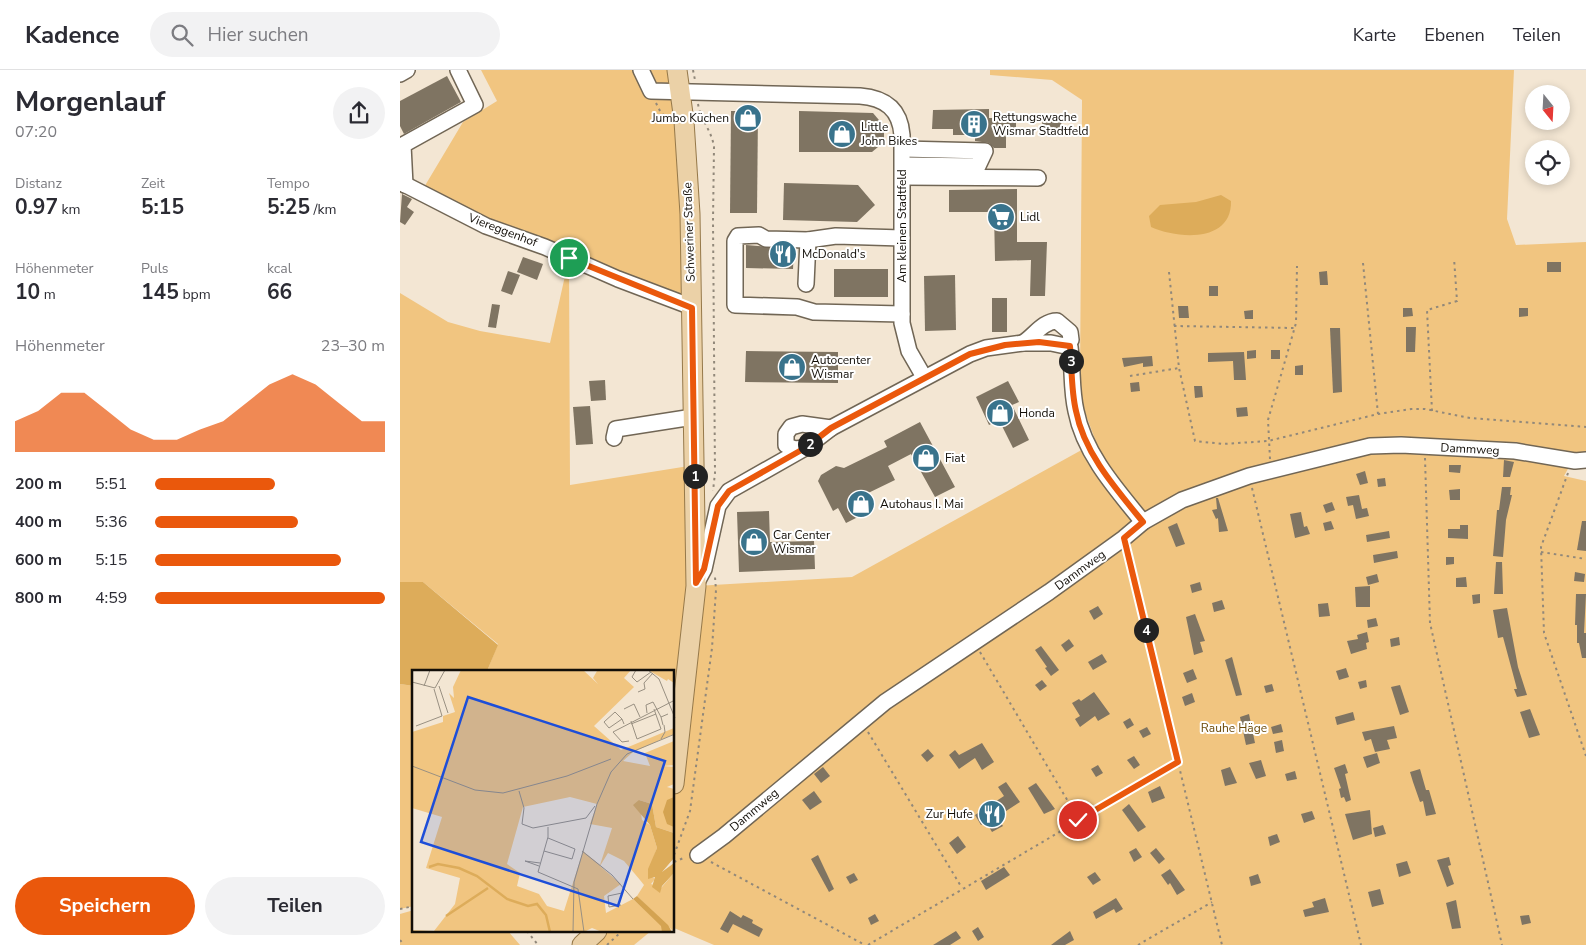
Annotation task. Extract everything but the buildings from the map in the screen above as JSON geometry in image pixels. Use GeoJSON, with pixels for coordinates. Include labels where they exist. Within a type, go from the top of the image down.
{"type":"FeatureCollection","features":[{"type":"Feature","properties":{"kind":"main road","name":"Schweriner Straße"},"geometry":{"type":"LineString","coordinates":[[675,775],[696,583],[690,214],[677,70]]}},
{"type":"Feature","properties":{"kind":"main road"},"geometry":{"type":"LineString","coordinates":[[582,945],[596,932]]}},
{"type":"Feature","properties":{"kind":"street"},"geometry":{"type":"LineString","coordinates":[[400,74],[407,70]]}},
{"type":"Feature","properties":{"kind":"street"},"geometry":{"type":"LineString","coordinates":[[402,184],[401,143],[475,105],[458,70]]}},
{"type":"Feature","properties":{"kind":"street","name":"Am kleinen Stadtfeld"},"geometry":{"type":"LineString","coordinates":[[641,70],[651,92],[680,90],[860,96],[879,98],[891,107],[899,119],[902,149],[902,314],[904,338],[924,377]]}},
{"type":"Feature","properties":{"kind":"street"},"geometry":{"type":"LineString","coordinates":[[902,149],[985,150],[978,166],[903,171]]}},
{"type":"Feature","properties":{"kind":"street"},"geometry":{"type":"LineString","coordinates":[[903,171],[1038,178]]}},
{"type":"Feature","properties":{"kind":"street","name":"Viereggenhof"},"geometry":{"type":"LineString","coordinates":[[402,184],[486,226],[545,247],[618,279],[692,308]]}},
{"type":"Feature","properties":{"kind":"street"},"geometry":{"type":"LineString","coordinates":[[902,238],[836,236],[808,240],[766,239],[759,235],[748,235],[738,236],[735,241],[735,305],[902,314]]}},
{"type":"Feature","properties":{"kind":"street"},"geometry":{"type":"LineString","coordinates":[[806,284],[808,240]]}},
{"type":"Feature","properties":{"kind":"street"},"geometry":{"type":"LineString","coordinates":[[696,583],[704,569],[718,506],[729,491],[808,446],[831,428],[924,377],[986,348],[1023,343],[1067,344],[1071,340],[1070,332],[1056,321],[1046,323],[1034,336],[1023,343]]}},
{"type":"Feature","properties":{"kind":"street"},"geometry":{"type":"LineString","coordinates":[[1067,344],[1070,346],[1076,412],[1084,437],[1113,484],[1143,522]]}},
{"type":"Feature","properties":{"kind":"street"},"geometry":{"type":"LineString","coordinates":[[614,438],[616,429],[693,417]]}},
{"type":"Feature","properties":{"kind":"street"},"geometry":{"type":"LineString","coordinates":[[808,446],[789,447],[785,440],[789,429],[802,424],[831,428]]}},
{"type":"Feature","properties":{"kind":"street"},"geometry":{"type":"LineString","coordinates":[[802,424],[811,429],[813,433],[808,446]]}},
{"type":"Feature","properties":{"kind":"street","name":"Dammweg"},"geometry":{"type":"LineString","coordinates":[[698,855],[724,836],[861,720],[1124,538],[1143,522],[1182,500],[1249,476],[1370,446],[1424,446],[1515,451],[1581,461]]}},
{"type":"Feature","properties":{"kind":"path"},"geometry":{"type":"LineString","coordinates":[[1432,411],[1427,310],[1457,301],[1454,258]]}},
{"type":"Feature","properties":{"kind":"path"},"geometry":{"type":"LineString","coordinates":[[1363,263],[1378,414]]}},
{"type":"Feature","properties":{"kind":"path"},"geometry":{"type":"LineString","coordinates":[[1271,472],[1268,420],[1295,328],[1297,266]]}},
{"type":"Feature","properties":{"kind":"path"},"geometry":{"type":"LineString","coordinates":[[1169,272],[1179,368],[1195,441],[1222,444],[1268,441],[1378,414],[1411,409],[1470,418],[1586,427]]}},
{"type":"Feature","properties":{"kind":"path"},"geometry":{"type":"LineString","coordinates":[[1174,326],[1295,328]]}},
{"type":"Feature","properties":{"kind":"path"},"geometry":{"type":"LineString","coordinates":[[1130,376],[1179,368]]}},
{"type":"Feature","properties":{"kind":"path"},"geometry":{"type":"LineString","coordinates":[[1424,446],[1430,623],[1502,945]]}},
{"type":"Feature","properties":{"kind":"path"},"geometry":{"type":"LineString","coordinates":[[1581,461],[1564,480],[1540,552],[1544,633],[1586,756]]}},
{"type":"Feature","properties":{"kind":"path"},"geometry":{"type":"LineString","coordinates":[[1249,476],[1361,945]]}},
{"type":"Feature","properties":{"kind":"path"},"geometry":{"type":"LineString","coordinates":[[1124,538],[1222,945]]}},
{"type":"Feature","properties":{"kind":"path"},"geometry":{"type":"LineString","coordinates":[[1540,552],[1586,559]]}},
{"type":"Feature","properties":{"kind":"path"},"geometry":{"type":"LineString","coordinates":[[974,642],[1078,820]]}},
{"type":"Feature","properties":{"kind":"path"},"geometry":{"type":"LineString","coordinates":[[861,720],[962,888]]}},
{"type":"Feature","properties":{"kind":"path"},"geometry":{"type":"LineString","coordinates":[[698,855],[867,945],[1178,762]]}},
{"type":"Feature","properties":{"kind":"path"},"geometry":{"type":"LineString","coordinates":[[1138,945],[1212,902]]}},
{"type":"Feature","properties":{"kind":"path"},"geometry":{"type":"LineString","coordinates":[[528,932],[538,945]]}},
{"type":"Feature","properties":{"kind":"path"},"geometry":{"type":"LineString","coordinates":[[607,945],[621,932]]}},
{"type":"Feature","properties":{"kind":"path"},"geometry":{"type":"LineString","coordinates":[[400,940],[404,945]]}},
{"type":"Feature","properties":{"kind":"green space"},"geometry":{"type":"Polygon","coordinates":[[[481,70],[684,70],[689,305],[569,258],[420,194],[463,122],[497,101],[481,70]]]}},
{"type":"Feature","properties":{"kind":"green space","name":"Rauhe Häge"},"geometry":{"type":"Polygon","coordinates":[[[990,70],[1514,70],[1507,219],[1516,245],[1586,242],[1586,460],[1569,467],[1564,476],[1586,481],[1586,945],[714,945],[675,928],[675,670],[487,670],[498,644],[423,582],[400,582],[400,293],[448,322],[480,331],[550,343],[569,258],[570,485],[695,465],[696,586],[852,577],[1096,442],[1083,407],[1080,378],[1082,100],[1052,80],[990,75],[990,70]]]}},
{"type":"Feature","properties":{"kind":"green space"},"geometry":{"type":"Polygon","coordinates":[[[400,684],[412,686],[412,906],[400,909],[400,684]]]}},
{"type":"Feature","properties":{"kind":"green space"},"geometry":{"type":"Polygon","coordinates":[[[412,911],[412,932],[509,932],[520,945],[400,945],[400,914],[412,911]]]}},
{"type":"Feature","properties":{"kind":"green space"},"geometry":{"type":"Polygon","coordinates":[[[596,932],[650,932],[634,945],[582,945],[596,932]]]}},
{"type":"Feature","properties":{"kind":"shaded area"},"geometry":{"type":"Polygon","coordinates":[[[1221,195],[1231,201],[1229,215],[1223,224],[1213,231],[1188,235],[1175,234],[1151,227],[1149,216],[1160,205],[1196,202],[1221,195]]]}},
{"type":"Feature","properties":{"kind":"shaded area"},"geometry":{"type":"Polygon","coordinates":[[[400,582],[423,582],[498,645],[487,670],[412,670],[412,686],[400,684],[400,582]]]}},
{"type":"Feature","properties":{"kind":"place","name":"Jumbo Küchen"},"geometry":{"type":"Point","coordinates":[748,118]}},
{"type":"Feature","properties":{"kind":"place","name":"Rettungswache Wismar Stadtfeld"},"geometry":{"type":"Point","coordinates":[974,124]}},
{"type":"Feature","properties":{"kind":"place","name":"Little John Bikes"},"geometry":{"type":"Point","coordinates":[842,134]}},
{"type":"Feature","properties":{"kind":"place","name":"Lidl"},"geometry":{"type":"Point","coordinates":[1001,217]}},
{"type":"Feature","properties":{"kind":"place","name":"McDonald's"},"geometry":{"type":"Point","coordinates":[783,254]}},
{"type":"Feature","properties":{"kind":"place","name":"Autocenter Wismar"},"geometry":{"type":"Point","coordinates":[792,367]}},
{"type":"Feature","properties":{"kind":"place","name":"Honda"},"geometry":{"type":"Point","coordinates":[1000,413]}},
{"type":"Feature","properties":{"kind":"place","name":"Fiat"},"geometry":{"type":"Point","coordinates":[926,458]}},
{"type":"Feature","properties":{"kind":"place","name":"Autohaus I. Mai"},"geometry":{"type":"Point","coordinates":[861,504]}},
{"type":"Feature","properties":{"kind":"place","name":"Car Center Wismar"},"geometry":{"type":"Point","coordinates":[754,542]}},
{"type":"Feature","properties":{"kind":"place","name":"Zur Hufe"},"geometry":{"type":"Point","coordinates":[992,814]}},
{"type":"Feature","properties":{"kind":"route"},"geometry":{"type":"LineString","coordinates":[[569,258],[692,308],[696,583],[704,569],[718,506],[729,491],[805,448],[831,428],[970,354],[986,348],[1039,342],[1067,344],[1070,346],[1073,395],[1084,437],[1113,484],[1143,522],[1124,538],[1178,762],[1078,820]]}}]}
